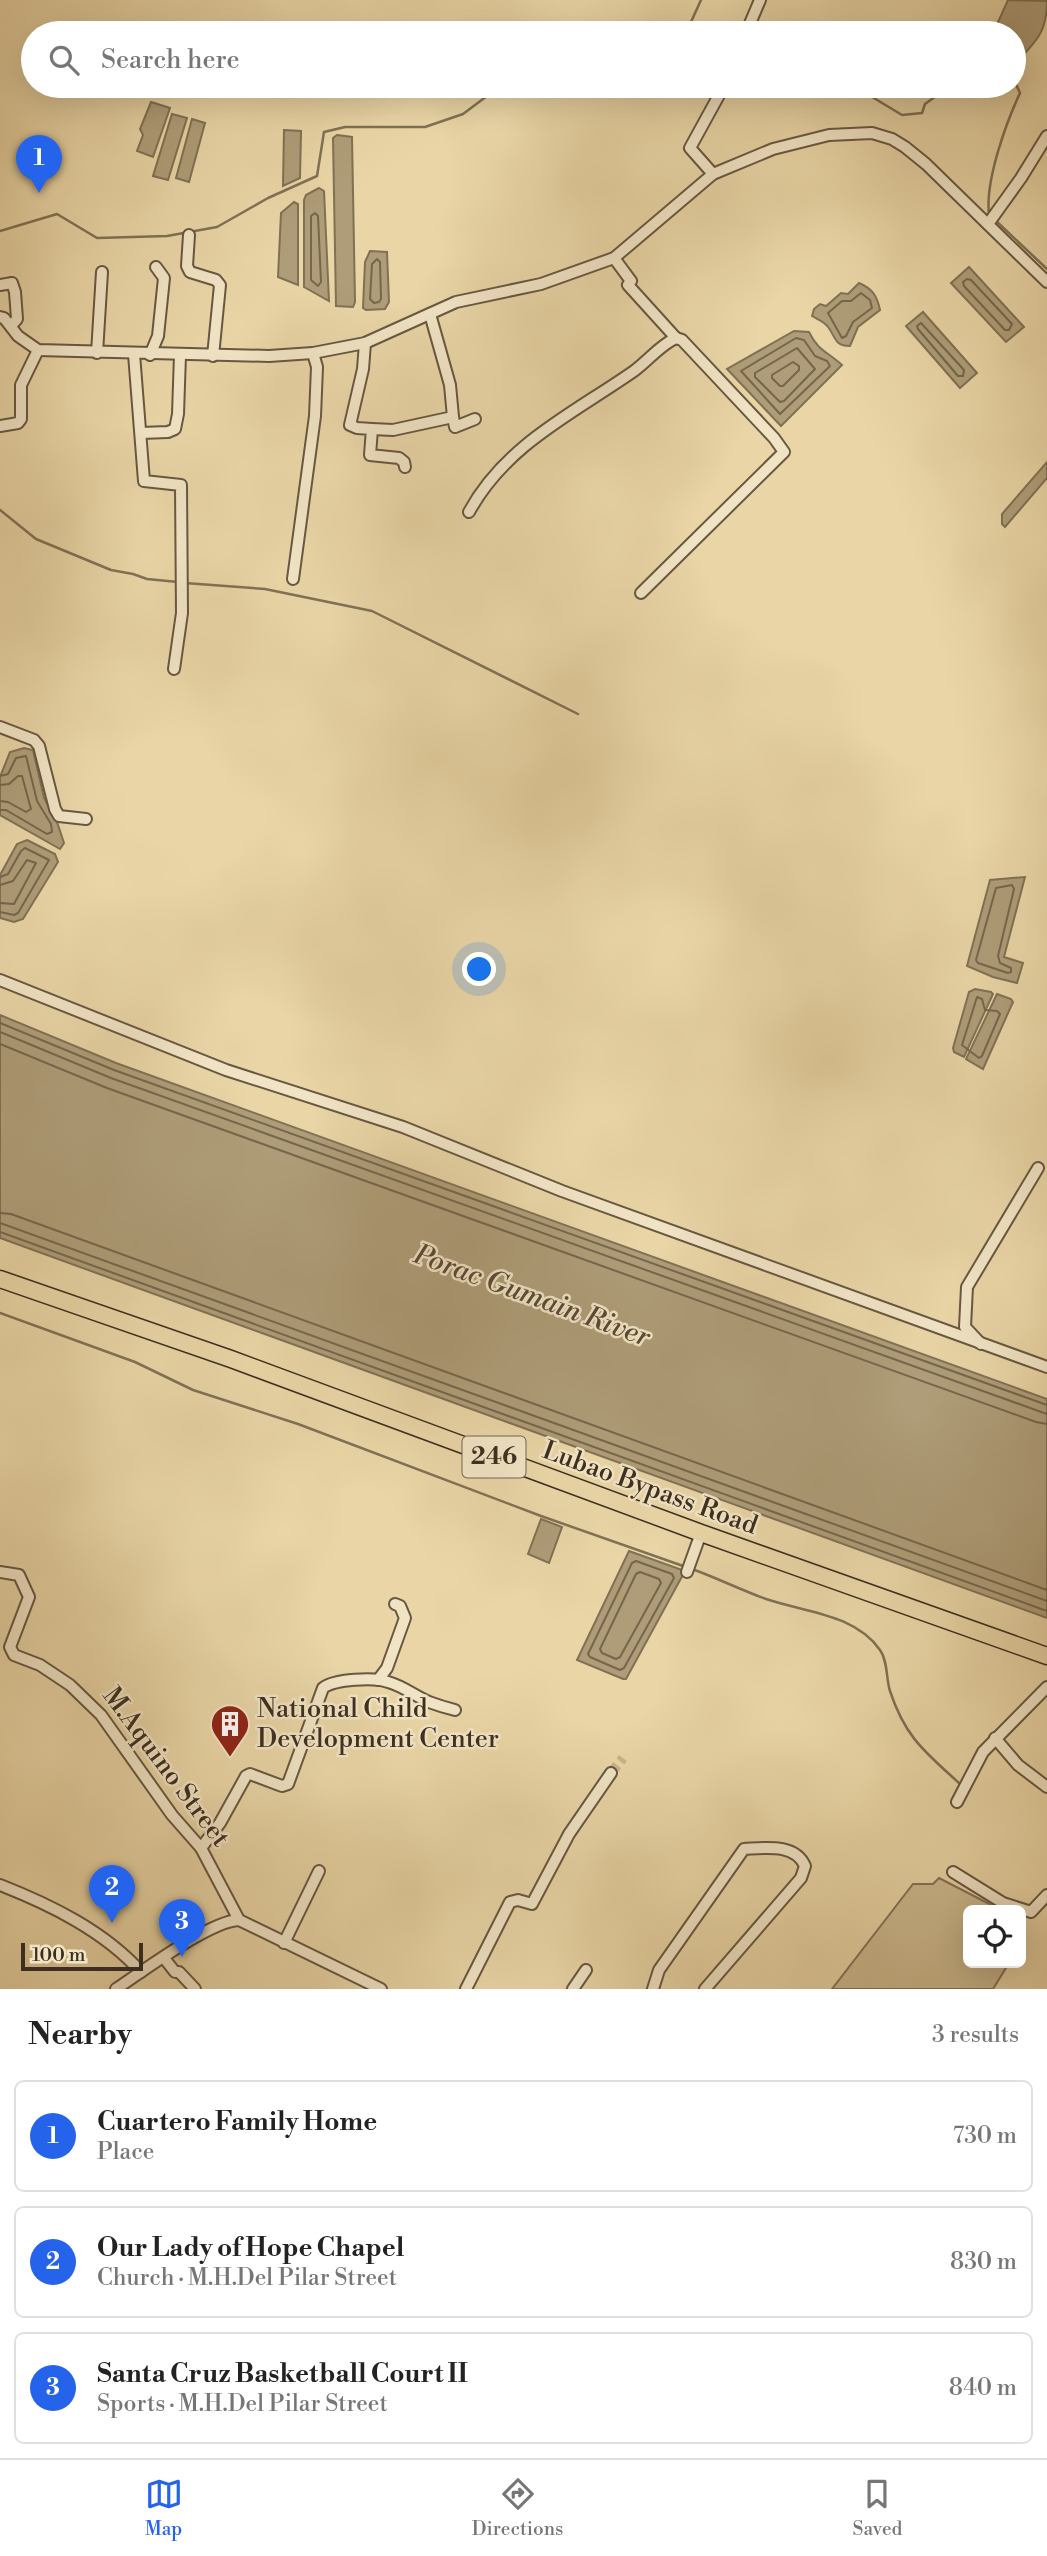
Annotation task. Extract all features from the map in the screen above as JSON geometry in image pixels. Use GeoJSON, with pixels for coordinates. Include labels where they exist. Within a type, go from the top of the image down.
{"type":"FeatureCollection","features":[{"type":"Feature","properties":{"kind":"highway","name":"Lubao Bypass Road"},"geometry":{"type":"LineString","coordinates":[[0,1279],[231,1359],[701,1533],[1047,1656]]}},
{"type":"Feature","properties":{"kind":"street"},"geometry":{"type":"LineString","coordinates":[[751,21],[760,0]]}},
{"type":"Feature","properties":{"kind":"street"},"geometry":{"type":"LineString","coordinates":[[713,174],[690,148],[717,98]]}},
{"type":"Feature","properties":{"kind":"street"},"geometry":{"type":"LineString","coordinates":[[0,317],[4,318],[18,336],[38,350],[269,356],[313,353],[365,343],[456,302],[541,284],[614,258],[713,174],[751,157],[799,141],[829,135],[872,133],[892,139],[926,164],[1047,282]]}},
{"type":"Feature","properties":{"kind":"street"},"geometry":{"type":"LineString","coordinates":[[988,224],[1047,136]]}},
{"type":"Feature","properties":{"kind":"street"},"geometry":{"type":"LineString","coordinates":[[189,235],[187,265],[190,272],[216,280],[220,285],[213,356]]}},
{"type":"Feature","properties":{"kind":"street"},"geometry":{"type":"LineString","coordinates":[[614,258],[631,281],[628,285],[774,438],[784,452],[641,593]]}},
{"type":"Feature","properties":{"kind":"street"},"geometry":{"type":"LineString","coordinates":[[150,355],[158,336],[164,278],[156,267]]}},
{"type":"Feature","properties":{"kind":"street"},"geometry":{"type":"LineString","coordinates":[[97,353],[102,272]]}},
{"type":"Feature","properties":{"kind":"street"},"geometry":{"type":"LineString","coordinates":[[0,285],[12,283],[15,292],[17,319],[11,326]]}},
{"type":"Feature","properties":{"kind":"street"},"geometry":{"type":"LineString","coordinates":[[430,314],[450,385],[455,427],[475,419]]}},
{"type":"Feature","properties":{"kind":"street"},"geometry":{"type":"LineString","coordinates":[[469,512],[478,495],[528,441],[638,368],[667,342],[676,338]]}},
{"type":"Feature","properties":{"kind":"street"},"geometry":{"type":"LineString","coordinates":[[365,343],[363,369],[349,420],[352,427],[393,430],[453,417]]}},
{"type":"Feature","properties":{"kind":"street"},"geometry":{"type":"LineString","coordinates":[[0,426],[13,425],[20,419],[20,385],[38,350]]}},
{"type":"Feature","properties":{"kind":"street"},"geometry":{"type":"LineString","coordinates":[[293,579],[315,416],[317,367],[313,353]]}},
{"type":"Feature","properties":{"kind":"street"},"geometry":{"type":"LineString","coordinates":[[134,354],[144,481],[181,485],[182,613],[174,669]]}},
{"type":"Feature","properties":{"kind":"street"},"geometry":{"type":"LineString","coordinates":[[141,433],[175,429],[180,355]]}},
{"type":"Feature","properties":{"kind":"street"},"geometry":{"type":"LineString","coordinates":[[372,429],[370,455],[399,458],[405,467]]}},
{"type":"Feature","properties":{"kind":"street"},"geometry":{"type":"LineString","coordinates":[[0,727],[34,740],[39,746],[59,816],[86,819]]}},
{"type":"Feature","properties":{"kind":"street"},"geometry":{"type":"LineString","coordinates":[[0,980],[226,1070],[402,1127],[562,1191],[1047,1367]]}},
{"type":"Feature","properties":{"kind":"street"},"geometry":{"type":"LineString","coordinates":[[983,1346],[965,1327],[967,1287],[1038,1168]]}},
{"type":"Feature","properties":{"kind":"street"},"geometry":{"type":"LineString","coordinates":[[688,1569],[701,1533]]}},
{"type":"Feature","properties":{"kind":"street","name":"M.Aquino Street"},"geometry":{"type":"LineString","coordinates":[[0,1572],[19,1576],[29,1597],[10,1647],[11,1651],[17,1657],[55,1673],[87,1699],[172,1815],[201,1848],[239,1920]]}},
{"type":"Feature","properties":{"kind":"street"},"geometry":{"type":"LineString","coordinates":[[378,1680],[387,1668],[405,1618],[400,1606],[395,1604]]}},
{"type":"Feature","properties":{"kind":"street"},"geometry":{"type":"LineString","coordinates":[[201,1848],[220,1822],[246,1776],[250,1774],[282,1786],[288,1784],[323,1688],[327,1685],[339,1681],[378,1680],[388,1682],[429,1702],[456,1710]]}},
{"type":"Feature","properties":{"kind":"street"},"geometry":{"type":"LineString","coordinates":[[957,1802],[983,1752],[1047,1687]]}},
{"type":"Feature","properties":{"kind":"street"},"geometry":{"type":"LineString","coordinates":[[995,1738],[1018,1765],[1047,1787]]}},
{"type":"Feature","properties":{"kind":"street"},"geometry":{"type":"LineString","coordinates":[[466,1989],[510,1902],[518,1900],[532,1904],[569,1834],[611,1773]]}},
{"type":"Feature","properties":{"kind":"street"},"geometry":{"type":"LineString","coordinates":[[653,1989],[659,1970],[744,1849],[778,1847],[803,1861],[805,1867],[801,1878],[705,1989]]}},
{"type":"Feature","properties":{"kind":"street"},"geometry":{"type":"LineString","coordinates":[[284,1943],[319,1871]]}},
{"type":"Feature","properties":{"kind":"street"},"geometry":{"type":"LineString","coordinates":[[953,1872],[1003,1903],[1031,1912],[1047,1895]]}},
{"type":"Feature","properties":{"kind":"street"},"geometry":{"type":"LineString","coordinates":[[0,1885],[38,1900],[78,1922],[113,1945],[141,1972]]}},
{"type":"Feature","properties":{"kind":"street"},"geometry":{"type":"LineString","coordinates":[[116,1989],[209,1930],[228,1921],[239,1920],[381,1989]]}},
{"type":"Feature","properties":{"kind":"street"},"geometry":{"type":"LineString","coordinates":[[164,1958],[175,1972],[179,1972],[195,1989]]}},
{"type":"Feature","properties":{"kind":"street"},"geometry":{"type":"LineString","coordinates":[[573,1989],[586,1970]]}},
{"type":"Feature","properties":{"kind":"shaded area"},"geometry":{"type":"Polygon","coordinates":[[[939,1878],[991,1905],[963,1905],[963,1968],[1006,1968],[993,1989],[832,1989],[913,1884],[933,1884],[939,1878]]]}},
{"type":"Feature","properties":{"kind":"water"},"geometry":{"type":"Polygon","coordinates":[[[1008,0],[1047,1],[1042,30],[1026,52],[1026,21],[998,21],[1008,0]]]}},
{"type":"Feature","properties":{"kind":"water"},"geometry":{"type":"Polygon","coordinates":[[[151,102],[170,108],[153,157],[137,151],[143,135],[140,129],[151,102]]]}},
{"type":"Feature","properties":{"kind":"water"},"geometry":{"type":"Polygon","coordinates":[[[172,114],[187,118],[168,180],[153,176],[172,114]]]}},
{"type":"Feature","properties":{"kind":"water"},"geometry":{"type":"Polygon","coordinates":[[[192,119],[205,123],[189,182],[176,178],[192,119]]]}},
{"type":"Feature","properties":{"kind":"water"},"geometry":{"type":"Polygon","coordinates":[[[284,130],[301,131],[300,178],[283,186],[284,130]]]}},
{"type":"Feature","properties":{"kind":"water"},"geometry":{"type":"Polygon","coordinates":[[[337,135],[352,137],[353,307],[336,306],[333,138],[337,135]]]}},
{"type":"Feature","properties":{"kind":"water"},"geometry":{"type":"Polygon","coordinates":[[[319,188],[324,191],[329,301],[304,287],[304,200],[306,195],[319,188]]]}},
{"type":"Feature","properties":{"kind":"water"},"geometry":{"type":"Polygon","coordinates":[[[294,202],[298,204],[298,285],[278,277],[281,213],[294,202]]]}},
{"type":"Feature","properties":{"kind":"water"},"geometry":{"type":"Polygon","coordinates":[[[370,251],[387,252],[389,302],[385,309],[363,308],[365,262],[370,251]]]}},
{"type":"Feature","properties":{"kind":"water"},"geometry":{"type":"Polygon","coordinates":[[[969,267],[1024,327],[1006,342],[951,283],[969,267]]]}},
{"type":"Feature","properties":{"kind":"water"},"geometry":{"type":"Polygon","coordinates":[[[859,283],[874,293],[880,310],[858,327],[850,346],[845,346],[838,343],[825,324],[812,316],[814,309],[820,304],[826,306],[841,293],[848,294],[859,283]]]}},
{"type":"Feature","properties":{"kind":"water"},"geometry":{"type":"Polygon","coordinates":[[[923,312],[977,373],[960,388],[906,326],[923,312]]]}},
{"type":"Feature","properties":{"kind":"water"},"geometry":{"type":"Polygon","coordinates":[[[794,331],[809,332],[820,347],[842,365],[781,426],[727,369],[794,331]]]}},
{"type":"Feature","properties":{"kind":"water"},"geometry":{"type":"Polygon","coordinates":[[[1047,462],[1047,478],[1005,527],[1002,524],[1002,514],[1047,462]]]}},
{"type":"Feature","properties":{"kind":"water"},"geometry":{"type":"Polygon","coordinates":[[[24,748],[33,750],[44,798],[57,822],[64,843],[60,849],[0,815],[0,777],[10,752],[24,748]]]}},
{"type":"Feature","properties":{"kind":"water"},"geometry":{"type":"Polygon","coordinates":[[[27,840],[55,854],[58,862],[23,919],[14,922],[0,918],[0,875],[17,844],[27,840]]]}},
{"type":"Feature","properties":{"kind":"water"},"geometry":{"type":"Polygon","coordinates":[[[1025,877],[1004,957],[1023,963],[1017,983],[967,966],[990,880],[1025,877]]]}},
{"type":"Feature","properties":{"kind":"water"},"geometry":{"type":"Polygon","coordinates":[[[975,989],[993,994],[964,1057],[954,1052],[953,1048],[969,992],[975,989]]]}},
{"type":"Feature","properties":{"kind":"water"},"geometry":{"type":"Polygon","coordinates":[[[997,994],[1013,1002],[983,1069],[966,1059],[997,994]]]}},
{"type":"Feature","properties":{"kind":"water","name":"Porac Gumain River"},"geometry":{"type":"Polygon","coordinates":[[[0,1015],[116,1063],[1047,1399],[1047,1618],[0,1238],[0,1015]]]}},
{"type":"Feature","properties":{"kind":"water"},"geometry":{"type":"Polygon","coordinates":[[[541,1519],[562,1527],[549,1563],[528,1554],[541,1519]]]}},
{"type":"Feature","properties":{"kind":"water"},"geometry":{"type":"Polygon","coordinates":[[[629,1551],[685,1571],[626,1679],[623,1679],[577,1660],[629,1551]]]}},
{"type":"Feature","properties":{"kind":"waterway"},"geometry":{"type":"LineString","coordinates":[[691,21],[701,0]]}},
{"type":"Feature","properties":{"kind":"waterway"},"geometry":{"type":"LineString","coordinates":[[0,231],[57,214],[97,238],[167,236],[217,227],[268,198],[317,176],[324,132],[345,127],[425,127],[463,114],[484,98]]}},
{"type":"Feature","properties":{"kind":"waterway"},"geometry":{"type":"LineString","coordinates":[[874,98],[902,115],[922,113],[925,104],[933,98]]}},
{"type":"Feature","properties":{"kind":"waterway"},"geometry":{"type":"LineString","coordinates":[[989,214],[993,169],[1018,98]]}},
{"type":"Feature","properties":{"kind":"waterway"},"geometry":{"type":"LineString","coordinates":[[994,219],[1047,269]]}},
{"type":"Feature","properties":{"kind":"waterway"},"geometry":{"type":"LineString","coordinates":[[0,510],[36,539],[111,570],[147,579],[178,582]]}},
{"type":"Feature","properties":{"kind":"waterway"},"geometry":{"type":"LineString","coordinates":[[185,583],[265,589],[372,611],[578,714]]}},
{"type":"Feature","properties":{"kind":"waterway"},"geometry":{"type":"LineString","coordinates":[[0,1313],[135,1362],[193,1390],[298,1424],[541,1516],[686,1567]]}},
{"type":"Feature","properties":{"kind":"waterway"},"geometry":{"type":"LineString","coordinates":[[692,1569],[766,1599],[843,1621],[869,1638],[883,1654],[890,1691],[909,1732],[959,1783]]}},
{"type":"Feature","properties":{"kind":"tunnel"},"geometry":{"type":"LineString","coordinates":[[611,1773],[623,1758]]}},
{"type":"Feature","properties":{"kind":"place","name":"Cuartero Family Home"},"geometry":{"type":"Point","coordinates":[39,193]}},
{"type":"Feature","properties":{"kind":"place","name":"National Child Development Center"},"geometry":{"type":"Point","coordinates":[230,1758]}},
{"type":"Feature","properties":{"kind":"place","name":"Our Lady of Hope Chapel"},"geometry":{"type":"Point","coordinates":[112,1923]}},
{"type":"Feature","properties":{"kind":"place","name":"Santa Cruz Basketball Court II"},"geometry":{"type":"Point","coordinates":[182,1957]}}]}
